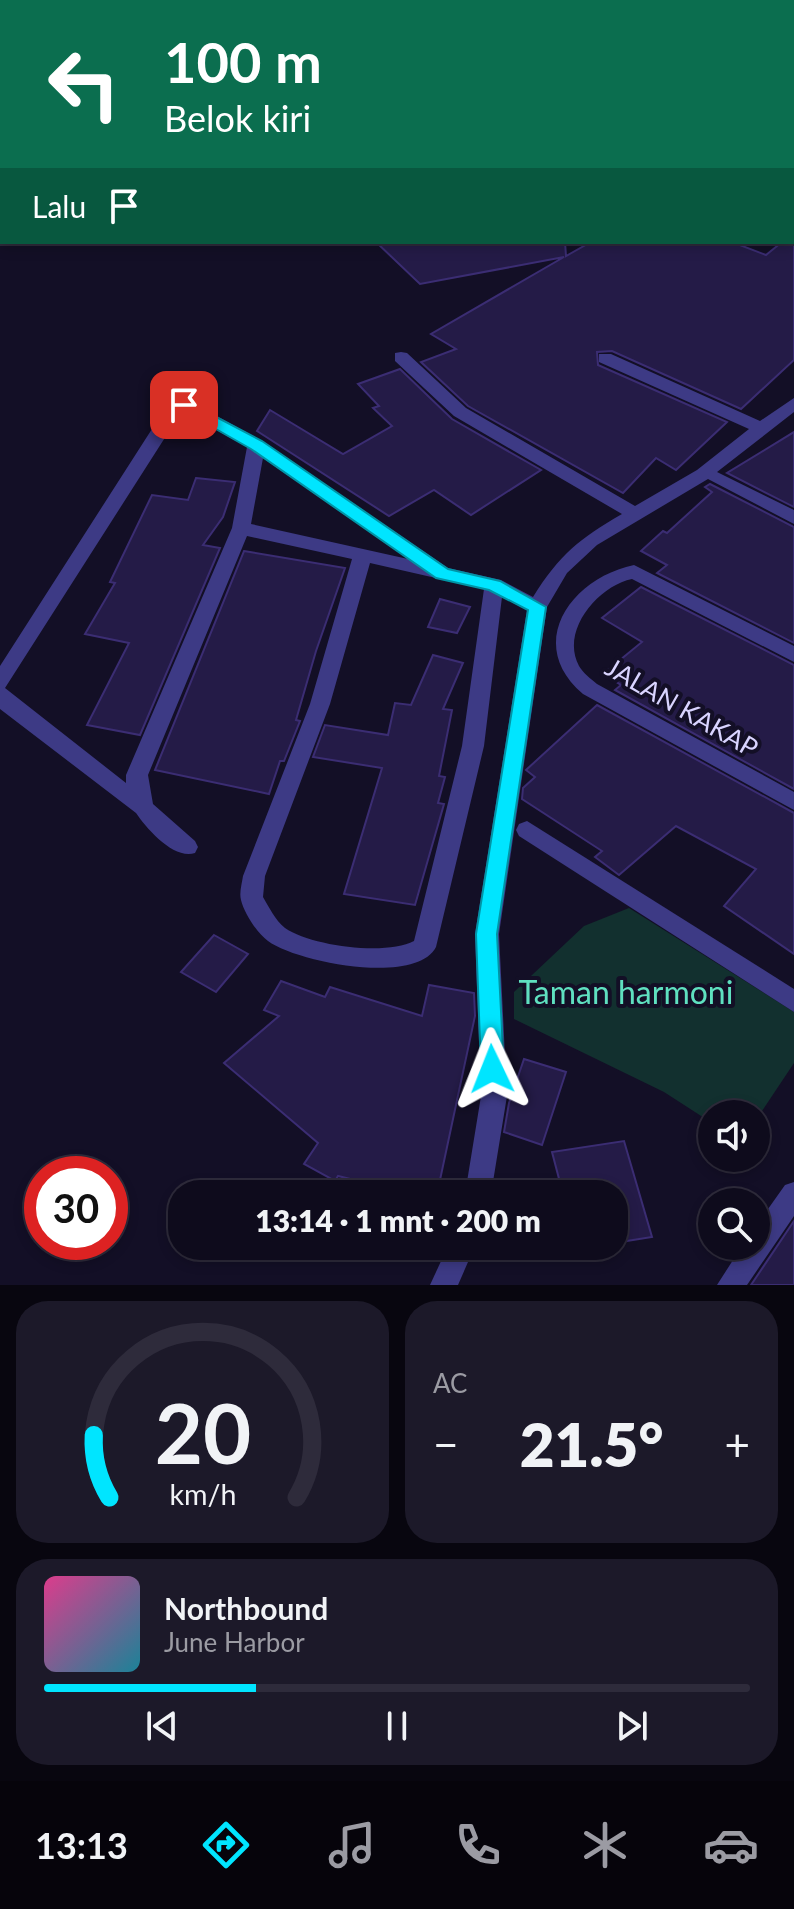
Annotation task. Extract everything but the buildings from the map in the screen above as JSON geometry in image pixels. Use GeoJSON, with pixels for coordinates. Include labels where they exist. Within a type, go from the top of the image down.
{"type":"FeatureCollection","features":[{"type":"Feature","properties":{"kind":"street"},"geometry":{"type":"LineString","coordinates":[[401,357],[460,412],[637,515]]}},
{"type":"Feature","properties":{"kind":"street"},"geometry":{"type":"LineString","coordinates":[[605,358],[761,428]]}},
{"type":"Feature","properties":{"kind":"street"},"geometry":{"type":"LineString","coordinates":[[480,1180],[494,1096],[487,934],[537,607],[560,569],[590,541],[703,474],[794,404]]}},
{"type":"Feature","properties":{"kind":"street"},"geometry":{"type":"LineString","coordinates":[[0,682],[174,408],[184,405],[195,408],[256,445],[443,574]]}},
{"type":"Feature","properties":{"kind":"street"},"geometry":{"type":"LineString","coordinates":[[141,806],[136,791],[137,775],[241,528],[256,445]]}},
{"type":"Feature","properties":{"kind":"street"},"geometry":{"type":"LineString","coordinates":[[717,478],[794,518]]}},
{"type":"Feature","properties":{"kind":"street"},"geometry":{"type":"LineString","coordinates":[[241,528],[494,585],[537,607]]}},
{"type":"Feature","properties":{"kind":"street"},"geometry":{"type":"LineString","coordinates":[[363,555],[320,704],[254,876],[251,898],[275,934],[340,955],[404,958],[424,947],[473,746],[494,585]]}},
{"type":"Feature","properties":{"kind":"street","name":"JALAN KAKAP"},"geometry":{"type":"LineString","coordinates":[[794,655],[646,575],[634,572],[611,577],[587,595],[575,611],[565,651],[568,665],[590,689],[794,802]]}},
{"type":"Feature","properties":{"kind":"street"},"geometry":{"type":"LineString","coordinates":[[0,694],[5,702],[141,806],[187,847]]}},
{"type":"Feature","properties":{"kind":"street"},"geometry":{"type":"LineString","coordinates":[[527,830],[794,1002]]}},
{"type":"Feature","properties":{"kind":"street"},"geometry":{"type":"LineString","coordinates":[[731,1285],[794,1196]]}},
{"type":"Feature","properties":{"kind":"street"},"geometry":{"type":"LineString","coordinates":[[444,1285],[456,1260]]}},
{"type":"Feature","properties":{"kind":"green space","name":"Taman harmoni"},"geometry":{"type":"Polygon","coordinates":[[[629,908],[794,1012],[794,1063],[769,1100],[698,1100],[698,1114],[664,1092],[514,1019],[514,992],[584,926],[629,908]]]}},
{"type":"Feature","properties":{"kind":"route"},"geometry":{"type":"LineString","coordinates":[[184,405],[195,408],[256,445],[443,574],[494,585],[537,607],[487,934],[492,1069]]}}]}
